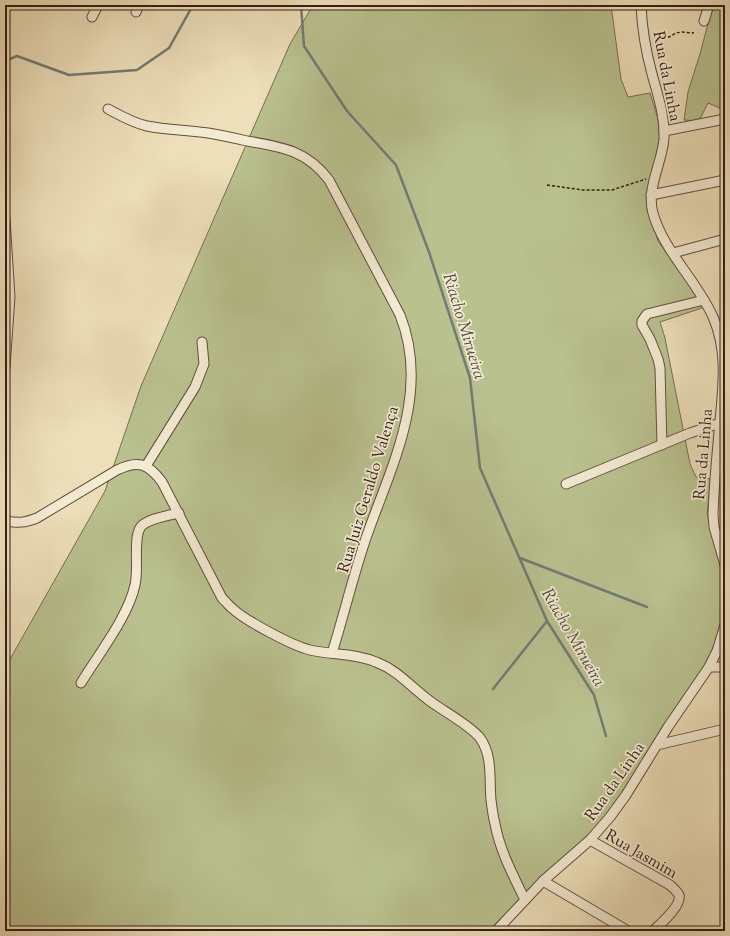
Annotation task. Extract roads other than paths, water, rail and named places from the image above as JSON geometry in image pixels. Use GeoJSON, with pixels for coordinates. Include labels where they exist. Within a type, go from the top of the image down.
{"type":"FeatureCollection","features":[{"type":"Feature","properties":{"kind":"street"},"geometry":{"type":"LineString","coordinates":[[92,16],[98,5]]}},
{"type":"Feature","properties":{"kind":"street","name":"Rua da Linha"},"geometry":{"type":"LineString","coordinates":[[641,5],[650,67],[660,100],[664,131],[663,142],[651,195],[652,212],[665,242],[704,300],[720,333],[724,359],[713,515],[714,527],[725,565]]}},
{"type":"Feature","properties":{"kind":"street"},"geometry":{"type":"LineString","coordinates":[[704,21],[709,5]]}},
{"type":"Feature","properties":{"kind":"street","name":"Rua Juiz Geraldo Valença"},"geometry":{"type":"LineString","coordinates":[[108,109],[128,120],[148,126],[208,133],[276,145],[295,152],[311,161],[329,180],[400,315],[406,330],[412,368],[412,386],[408,414],[398,449],[364,542],[332,653]]}},
{"type":"Feature","properties":{"kind":"street"},"geometry":{"type":"LineString","coordinates":[[664,131],[725,119]]}},
{"type":"Feature","properties":{"kind":"street"},"geometry":{"type":"LineString","coordinates":[[651,195],[725,180]]}},
{"type":"Feature","properties":{"kind":"street"},"geometry":{"type":"LineString","coordinates":[[5,219],[10,297],[5,367]]}},
{"type":"Feature","properties":{"kind":"street"},"geometry":{"type":"LineString","coordinates":[[673,253],[725,239]]}},
{"type":"Feature","properties":{"kind":"street"},"geometry":{"type":"LineString","coordinates":[[662,445],[660,368],[650,339],[642,325],[642,321],[647,314],[704,300]]}},
{"type":"Feature","properties":{"kind":"street"},"geometry":{"type":"LineString","coordinates":[[146,466],[195,387],[204,364],[202,342]]}},
{"type":"Feature","properties":{"kind":"street"},"geometry":{"type":"LineString","coordinates":[[566,484],[720,423]]}},
{"type":"Feature","properties":{"kind":"street"},"geometry":{"type":"LineString","coordinates":[[5,521],[25,523],[37,518],[128,464],[137,463],[146,466],[156,474],[168,491],[222,598],[233,609],[245,617],[309,650],[374,661],[388,667],[402,676],[430,702],[479,736],[486,747],[488,755],[491,801],[499,841],[512,874],[525,900]]}},
{"type":"Feature","properties":{"kind":"street"},"geometry":{"type":"LineString","coordinates":[[715,483],[725,481]]}},
{"type":"Feature","properties":{"kind":"street"},"geometry":{"type":"LineString","coordinates":[[81,683],[118,625],[131,599],[137,571],[140,528],[143,524],[149,521],[179,513]]}},
{"type":"Feature","properties":{"kind":"street","name":"Rua da Linha"},"geometry":{"type":"LineString","coordinates":[[500,930],[543,881],[590,840],[614,811],[709,667],[717,652],[725,625]]}},
{"type":"Feature","properties":{"kind":"street"},"geometry":{"type":"LineString","coordinates":[[709,667],[725,668]]}},
{"type":"Feature","properties":{"kind":"street"},"geometry":{"type":"LineString","coordinates":[[657,745],[725,729]]}},
{"type":"Feature","properties":{"kind":"street","name":"Rua Jasmim"},"geometry":{"type":"LineString","coordinates":[[590,840],[638,866],[675,889],[679,901],[676,907],[653,931]]}},
{"type":"Feature","properties":{"kind":"street"},"geometry":{"type":"LineString","coordinates":[[543,881],[618,927],[628,931]]}},
{"type":"Feature","properties":{"kind":"waterway","name":"Riacho Mirueira"},"geometry":{"type":"LineString","coordinates":[[5,61],[17,56],[69,75],[137,70],[169,48],[193,5]]}},
{"type":"Feature","properties":{"kind":"waterway","name":"Riacho Mirueira"},"geometry":{"type":"LineString","coordinates":[[301,5],[304,46],[347,111],[396,165],[429,252],[470,378],[480,468],[547,621],[594,695],[606,736]]}},
{"type":"Feature","properties":{"kind":"waterway"},"geometry":{"type":"LineString","coordinates":[[520,558],[647,607]]}},
{"type":"Feature","properties":{"kind":"waterway"},"geometry":{"type":"LineString","coordinates":[[493,689],[547,621]]}}]}
